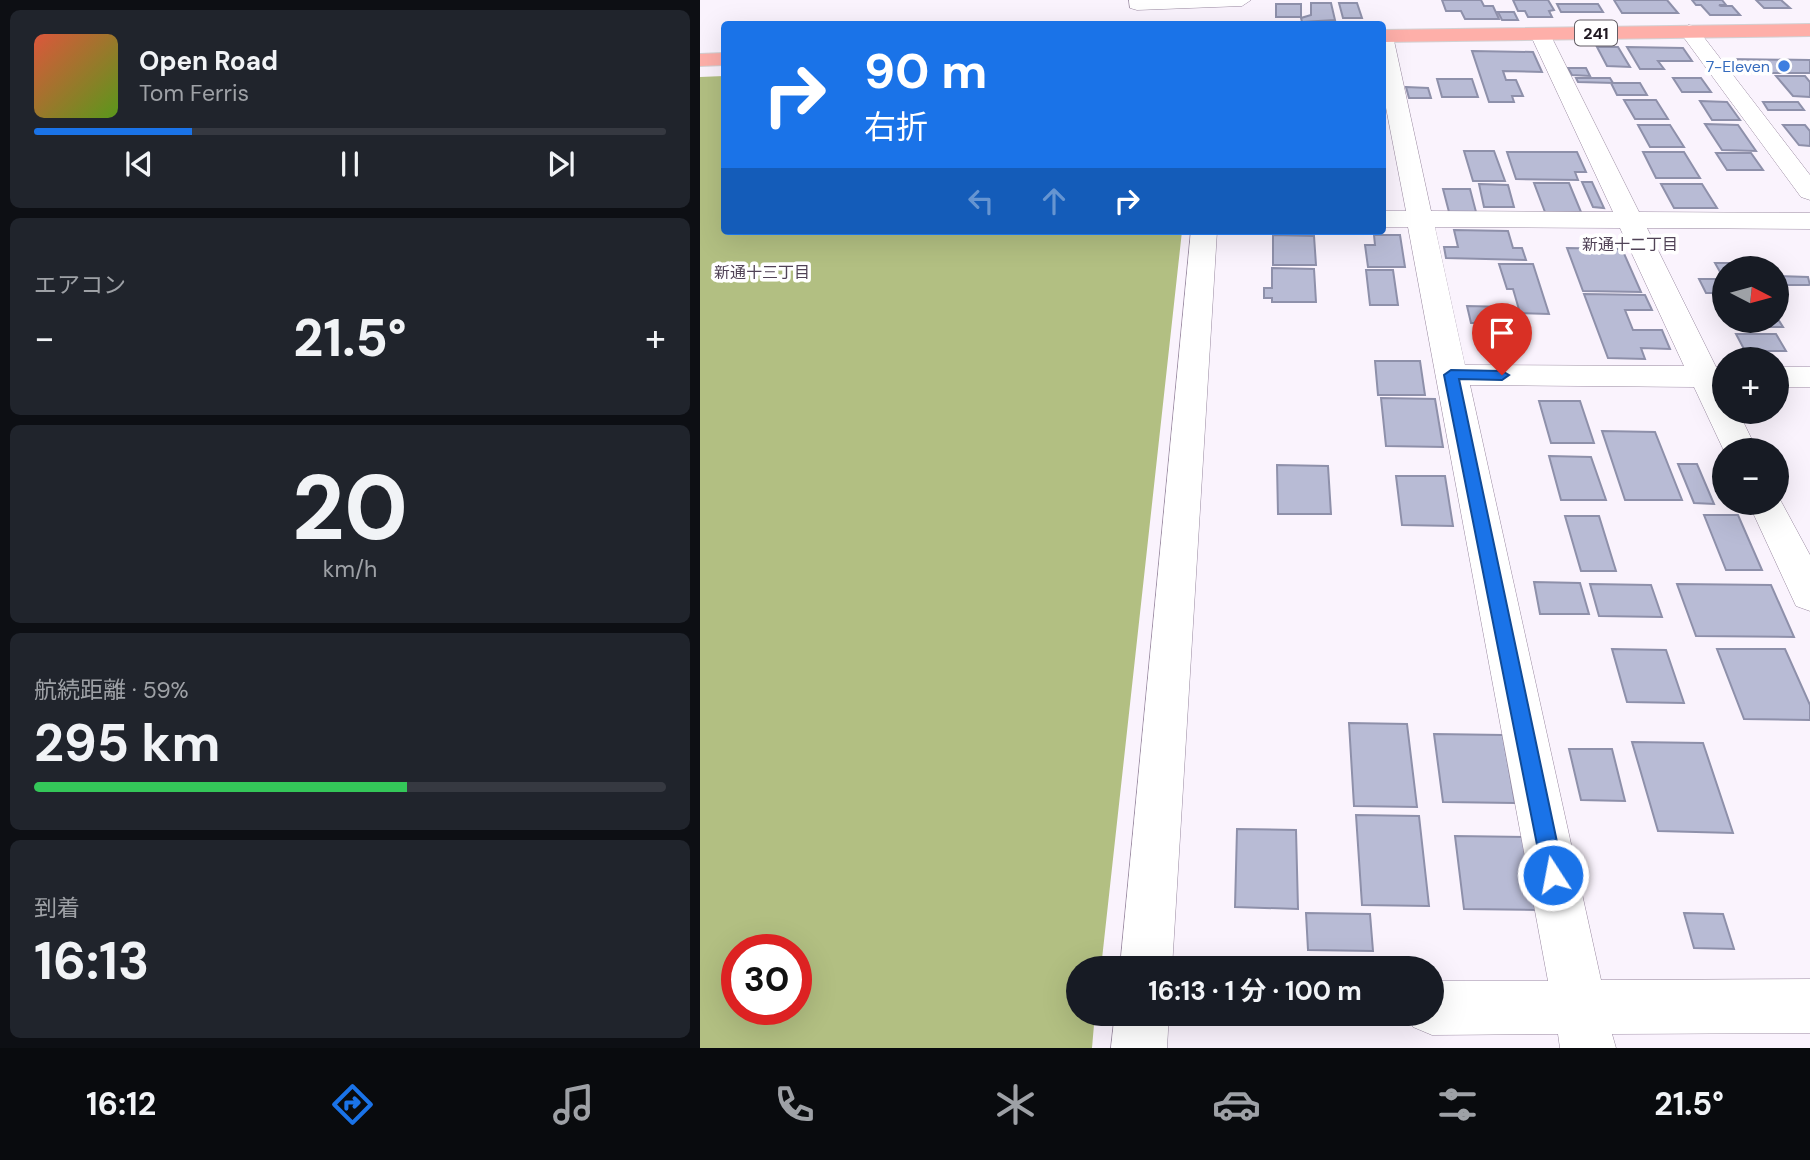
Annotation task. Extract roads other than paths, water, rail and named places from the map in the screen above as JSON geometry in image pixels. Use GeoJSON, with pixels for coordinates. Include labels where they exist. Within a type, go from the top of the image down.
{"type":"FeatureCollection","features":[{"type":"Feature","properties":{"kind":"highway","name":"241"},"geometry":{"type":"LineString","coordinates":[[1386,36],[1810,30]]}},
{"type":"Feature","properties":{"kind":"highway"},"geometry":{"type":"LineString","coordinates":[[700,60],[721,59]]}},
{"type":"Feature","properties":{"kind":"street"},"geometry":{"type":"LineString","coordinates":[[1138,0],[1137,4],[1242,0]]}},
{"type":"Feature","properties":{"kind":"street"},"geometry":{"type":"LineString","coordinates":[[1689,31],[1810,192]]}},
{"type":"Feature","properties":{"kind":"street"},"geometry":{"type":"LineString","coordinates":[[1540,34],[1630,220],[1712,373]]}},
{"type":"Feature","properties":{"kind":"street"},"geometry":{"type":"LineString","coordinates":[[1386,51],[1584,1028]]}},
{"type":"Feature","properties":{"kind":"street"},"geometry":{"type":"LineString","coordinates":[[1386,219],[1810,221]]}},
{"type":"Feature","properties":{"kind":"street"},"geometry":{"type":"LineString","coordinates":[[1147,956],[1205,235]]}},
{"type":"Feature","properties":{"kind":"street"},"geometry":{"type":"LineString","coordinates":[[1451,375],[1712,377]]}},
{"type":"Feature","properties":{"kind":"street"},"geometry":{"type":"LineString","coordinates":[[1789,377],[1810,377]]}},
{"type":"Feature","properties":{"kind":"street"},"geometry":{"type":"LineString","coordinates":[[1772,515],[1810,595]]}},
{"type":"Feature","properties":{"kind":"street"},"geometry":{"type":"LineString","coordinates":[[1444,1010],[1584,1028],[1810,1006]]}},
{"type":"Feature","properties":{"kind":"street"},"geometry":{"type":"LineString","coordinates":[[1139,1048],[1141,1026]]}},
{"type":"Feature","properties":{"kind":"place","name":"7-Eleven"},"geometry":{"type":"Point","coordinates":[1784,66]}},
{"type":"Feature","properties":{"kind":"district","name":"新通十二丁目"},"geometry":{"type":"Point","coordinates":[1630,244]}},
{"type":"Feature","properties":{"kind":"district","name":"新通十三丁目"},"geometry":{"type":"Point","coordinates":[762,272]}}]}
